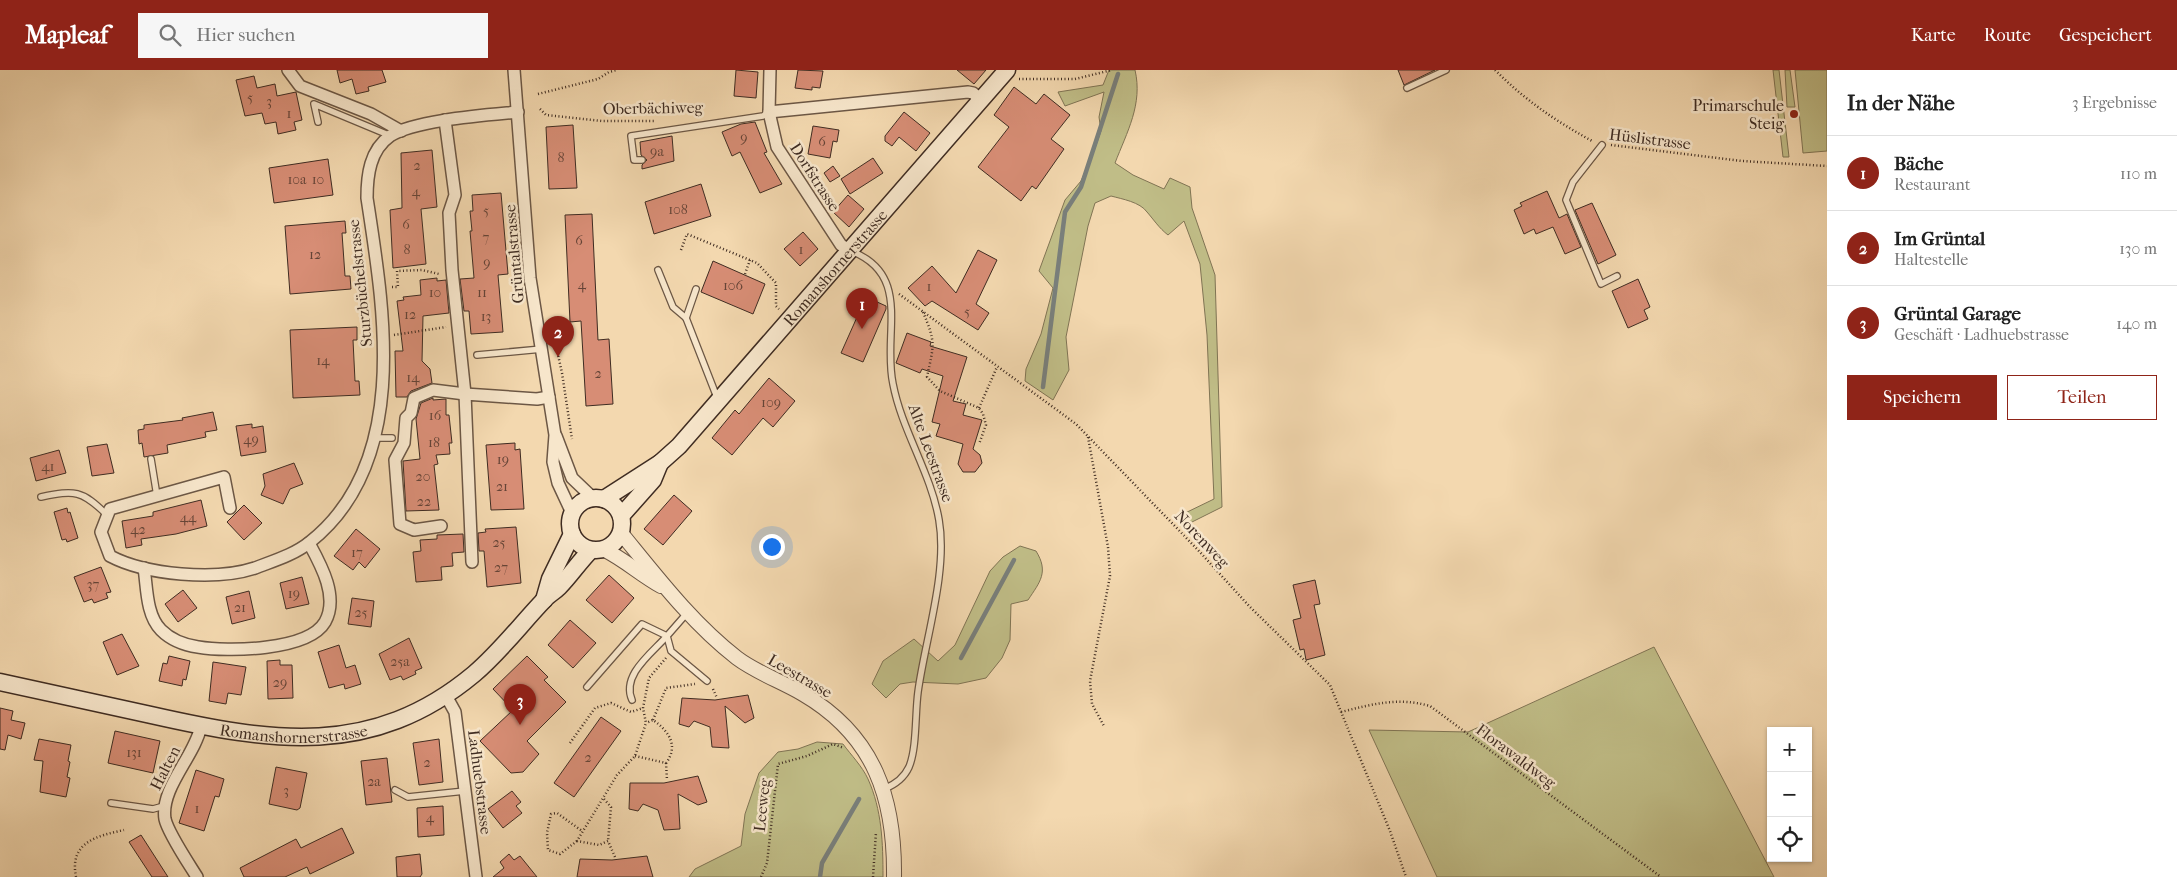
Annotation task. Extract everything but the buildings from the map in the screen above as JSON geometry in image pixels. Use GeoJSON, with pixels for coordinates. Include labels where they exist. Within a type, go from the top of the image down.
{"type":"FeatureCollection","features":[{"type":"Feature","properties":{"kind":"main road","name":"Romanshornerstrasse"},"geometry":{"type":"LineString","coordinates":[[599,499],[660,463],[679,446],[1006,71]]}},
{"type":"Feature","properties":{"kind":"main road","name":"Romanshornerstrasse"},"geometry":{"type":"LineString","coordinates":[[621,516],[653,480],[660,463]]}},
{"type":"Feature","properties":{"kind":"main road"},"geometry":{"type":"LineString","coordinates":[[599,499],[612,503],[621,516],[621,533],[615,543],[598,550],[579,545],[572,534],[570,520],[572,513],[581,503],[599,499]]}},
{"type":"Feature","properties":{"kind":"main road","name":"Romanshornerstrasse"},"geometry":{"type":"LineString","coordinates":[[544,600],[550,578],[572,534]]}},
{"type":"Feature","properties":{"kind":"main road","name":"Romanshornerstrasse"},"geometry":{"type":"LineString","coordinates":[[0,682],[249,735],[295,738],[325,737],[370,728],[398,719],[446,694],[491,658],[520,629],[544,600],[598,550]]}},
{"type":"Feature","properties":{"kind":"street"},"geometry":{"type":"LineString","coordinates":[[288,70],[300,86],[371,114],[396,133],[445,120],[518,112]]}},
{"type":"Feature","properties":{"kind":"street","name":"Grüntalstrasse"},"geometry":{"type":"LineString","coordinates":[[514,70],[530,278],[555,435],[572,478],[599,499]]}},
{"type":"Feature","properties":{"kind":"street","name":"Dorfstrasse"},"geometry":{"type":"LineString","coordinates":[[770,70],[769,112],[777,147],[790,170],[841,245],[851,251]]}},
{"type":"Feature","properties":{"kind":"street"},"geometry":{"type":"LineString","coordinates":[[769,112],[968,92],[981,100]]}},
{"type":"Feature","properties":{"kind":"street"},"geometry":{"type":"LineString","coordinates":[[445,120],[455,195],[449,213],[452,270],[465,394],[466,518],[472,562]]}},
{"type":"Feature","properties":{"kind":"street","name":"Sturzbüchelstrasse"},"geometry":{"type":"LineString","coordinates":[[107,514],[101,532],[110,556],[144,568],[190,574],[226,574],[248,570],[271,562],[309,543],[333,520],[348,501],[365,470],[376,438],[381,400],[383,337],[367,182],[374,154],[396,133]]}},
{"type":"Feature","properties":{"kind":"street"},"geometry":{"type":"LineString","coordinates":[[441,526],[414,530],[400,524],[395,460],[404,443],[406,418],[411,413],[414,398],[433,390],[537,400],[549,397]]}},
{"type":"Feature","properties":{"kind":"street","name":"Grüntalstrasse"},"geometry":{"type":"LineString","coordinates":[[555,435],[553,462],[572,513]]}},
{"type":"Feature","properties":{"kind":"street"},"geometry":{"type":"LineString","coordinates":[[107,514],[110,509],[224,477],[230,508]]}},
{"type":"Feature","properties":{"kind":"street","name":"Leestrasse"},"geometry":{"type":"LineString","coordinates":[[621,533],[662,586],[737,658],[774,681],[803,694],[837,720],[854,737],[871,761],[884,790],[891,815],[895,844],[894,877]]}},
{"type":"Feature","properties":{"kind":"street"},"geometry":{"type":"LineString","coordinates":[[144,568],[153,618],[160,629],[175,641],[197,647],[219,649],[294,642],[311,636],[321,627],[329,611],[330,599],[324,571],[309,543]]}},
{"type":"Feature","properties":{"kind":"street","name":"Leestrasse"},"geometry":{"type":"LineString","coordinates":[[598,550],[619,557],[645,578],[662,586]]}},
{"type":"Feature","properties":{"kind":"street","name":"Ladhuebstrasse"},"geometry":{"type":"LineString","coordinates":[[446,694],[455,712],[476,877]]}},
{"type":"Feature","properties":{"kind":"street","name":"Halten"},"geometry":{"type":"LineString","coordinates":[[197,877],[165,821],[164,806],[170,790],[198,739],[201,726]]}},
{"type":"Feature","properties":{"kind":"lane"},"geometry":{"type":"LineString","coordinates":[[1407,88],[1446,70]]}},
{"type":"Feature","properties":{"kind":"lane"},"geometry":{"type":"LineString","coordinates":[[318,122],[314,104],[396,133]]}},
{"type":"Feature","properties":{"kind":"lane"},"geometry":{"type":"LineString","coordinates":[[642,160],[634,160],[631,136],[764,116],[769,112]]}},
{"type":"Feature","properties":{"kind":"lane"},"geometry":{"type":"LineString","coordinates":[[1602,145],[1573,182],[1566,200],[1601,284],[1617,276]]}},
{"type":"Feature","properties":{"kind":"lane"},"geometry":{"type":"LineString","coordinates":[[851,251],[860,255],[876,268],[890,288]]}},
{"type":"Feature","properties":{"kind":"lane"},"geometry":{"type":"LineString","coordinates":[[658,270],[673,307],[686,318],[719,402]]}},
{"type":"Feature","properties":{"kind":"lane"},"geometry":{"type":"LineString","coordinates":[[686,318],[696,288]]}},
{"type":"Feature","properties":{"kind":"lane","name":"Alte Leestrasse"},"geometry":{"type":"LineString","coordinates":[[884,790],[894,785],[909,767],[918,691],[941,546],[935,500],[892,384],[890,288]]}},
{"type":"Feature","properties":{"kind":"lane"},"geometry":{"type":"LineString","coordinates":[[477,355],[542,349]]}},
{"type":"Feature","properties":{"kind":"lane"},"geometry":{"type":"LineString","coordinates":[[376,438],[392,438]]}},
{"type":"Feature","properties":{"kind":"lane"},"geometry":{"type":"LineString","coordinates":[[151,459],[157,496]]}},
{"type":"Feature","properties":{"kind":"lane"},"geometry":{"type":"LineString","coordinates":[[41,497],[62,492],[83,494],[107,514]]}},
{"type":"Feature","properties":{"kind":"lane"},"geometry":{"type":"LineString","coordinates":[[632,700],[629,693],[632,676],[688,612]]}},
{"type":"Feature","properties":{"kind":"lane"},"geometry":{"type":"LineString","coordinates":[[587,687],[642,624],[667,636],[671,651],[707,681]]}},
{"type":"Feature","properties":{"kind":"lane"},"geometry":{"type":"LineString","coordinates":[[395,790],[408,797],[466,791]]}},
{"type":"Feature","properties":{"kind":"lane"},"geometry":{"type":"LineString","coordinates":[[112,803],[153,809],[164,806]]}},
{"type":"Feature","properties":{"kind":"path"},"geometry":{"type":"LineString","coordinates":[[538,94],[598,79],[609,72],[617,70]]}},
{"type":"Feature","properties":{"kind":"path"},"geometry":{"type":"LineString","coordinates":[[1006,71],[1013,79],[1075,79],[1112,70]]}},
{"type":"Feature","properties":{"kind":"path","name":"Hüslistrasse"},"geometry":{"type":"LineString","coordinates":[[1495,70],[1525,99],[1562,124],[1602,145],[1619,144],[1707,157],[1827,166]]}},
{"type":"Feature","properties":{"kind":"path","name":"Oberbächiweg"},"geometry":{"type":"LineString","coordinates":[[540,109],[546,115],[602,121],[658,121]]}},
{"type":"Feature","properties":{"kind":"path"},"geometry":{"type":"LineString","coordinates":[[681,250],[687,234],[757,263],[776,283],[776,306],[782,312]]}},
{"type":"Feature","properties":{"kind":"path"},"geometry":{"type":"LineString","coordinates":[[745,274],[750,260]]}},
{"type":"Feature","properties":{"kind":"path"},"geometry":{"type":"LineString","coordinates":[[378,288],[398,287],[397,271],[422,270],[438,274],[452,270]]}},
{"type":"Feature","properties":{"kind":"path","name":"Norenweg"},"geometry":{"type":"LineString","coordinates":[[890,288],[1076,424],[1250,607],[1330,685],[1390,831],[1406,877]]}},
{"type":"Feature","properties":{"kind":"path"},"geometry":{"type":"LineString","coordinates":[[923,311],[934,339],[934,354],[927,377],[940,391],[979,408],[986,425],[979,444]]}},
{"type":"Feature","properties":{"kind":"path"},"geometry":{"type":"LineString","coordinates":[[383,337],[459,324]]}},
{"type":"Feature","properties":{"kind":"path"},"geometry":{"type":"LineString","coordinates":[[550,325],[562,373],[572,441]]}},
{"type":"Feature","properties":{"kind":"path"},"geometry":{"type":"LineString","coordinates":[[979,408],[997,367]]}},
{"type":"Feature","properties":{"kind":"path"},"geometry":{"type":"LineString","coordinates":[[1087,435],[1108,547],[1110,576],[1090,680],[1092,704],[1104,726]]}},
{"type":"Feature","properties":{"kind":"path"},"geometry":{"type":"LineString","coordinates":[[582,831],[557,813],[551,814],[547,833],[548,850],[560,854],[577,841],[604,800],[617,775],[635,756],[646,723],[643,708],[649,678],[671,651]]}},
{"type":"Feature","properties":{"kind":"path"},"geometry":{"type":"LineString","coordinates":[[707,681],[713,688],[717,698]]}},
{"type":"Feature","properties":{"kind":"path"},"geometry":{"type":"LineString","coordinates":[[646,723],[653,720],[666,688],[694,684],[713,688]]}},
{"type":"Feature","properties":{"kind":"path","name":"Florawaldweg"},"geometry":{"type":"LineString","coordinates":[[1341,712],[1382,702],[1410,701],[1430,706],[1661,877]]}},
{"type":"Feature","properties":{"kind":"path"},"geometry":{"type":"LineString","coordinates":[[570,743],[595,708],[611,702],[631,712],[643,708]]}},
{"type":"Feature","properties":{"kind":"path"},"geometry":{"type":"LineString","coordinates":[[653,720],[665,728],[672,740],[671,756],[666,763],[667,780]]}},
{"type":"Feature","properties":{"kind":"path","name":"Leeweg"},"geometry":{"type":"LineString","coordinates":[[760,877],[767,863],[778,764],[807,756],[833,744],[847,750]]}},
{"type":"Feature","properties":{"kind":"path"},"geometry":{"type":"LineString","coordinates":[[635,756],[666,763]]}},
{"type":"Feature","properties":{"kind":"path"},"geometry":{"type":"LineString","coordinates":[[604,800],[611,807],[608,841],[615,857]]}},
{"type":"Feature","properties":{"kind":"path"},"geometry":{"type":"LineString","coordinates":[[873,877],[877,823]]}},
{"type":"Feature","properties":{"kind":"path"},"geometry":{"type":"LineString","coordinates":[[76,877],[77,855],[84,844],[97,836],[124,830]]}},
{"type":"Feature","properties":{"kind":"path"},"geometry":{"type":"LineString","coordinates":[[577,841],[599,845],[608,841]]}},
{"type":"Feature","properties":{"kind":"shaded area"},"geometry":{"type":"Polygon","coordinates":[[[1109,70],[1135,70],[1137,82],[1137,95],[1132,118],[1115,163],[1133,175],[1164,189],[1170,178],[1190,187],[1192,208],[1215,275],[1222,507],[1186,525],[1179,516],[1214,499],[1207,335],[1200,264],[1184,221],[1168,235],[1144,209],[1135,203],[1111,196],[1095,203],[1088,226],[1066,337],[1069,370],[1053,400],[1025,381],[1026,369],[1041,334],[1053,288],[1039,271],[1065,200],[1081,181],[1101,131],[1099,117],[1104,92],[1065,106],[1058,92],[1103,85],[1109,70]]]}},
{"type":"Feature","properties":{"kind":"shaded area"},"geometry":{"type":"Polygon","coordinates":[[[1773,70],[1779,70],[1789,157],[1783,157],[1773,70]]]}},
{"type":"Feature","properties":{"kind":"shaded area"},"geometry":{"type":"Polygon","coordinates":[[[1785,70],[1790,70],[1795,107],[1787,107],[1785,70]]]}},
{"type":"Feature","properties":{"kind":"shaded area"},"geometry":{"type":"Polygon","coordinates":[[[1795,70],[1827,70],[1827,151],[1803,153],[1795,70]]]}},
{"type":"Feature","properties":{"kind":"shaded area"},"geometry":{"type":"Polygon","coordinates":[[[1020,546],[1036,551],[1042,565],[1041,577],[1028,600],[1011,604],[1010,640],[1002,658],[986,678],[958,684],[913,682],[900,684],[886,698],[872,684],[883,661],[914,639],[938,661],[955,645],[990,571],[1003,557],[1020,546]]]}},
{"type":"Feature","properties":{"kind":"shaded area"},"geometry":{"type":"Polygon","coordinates":[[[1654,647],[1774,877],[1437,877],[1369,730],[1468,732],[1654,647]]]}},
{"type":"Feature","properties":{"kind":"shaded area"},"geometry":{"type":"Polygon","coordinates":[[[817,742],[843,744],[860,765],[868,779],[879,815],[883,877],[689,877],[695,869],[741,846],[745,814],[759,773],[778,752],[798,749],[817,742]]]}},
{"type":"Feature","properties":{"kind":"waterway"},"geometry":{"type":"LineString","coordinates":[[1043,387],[1065,212],[1081,187],[1118,74]]}},
{"type":"Feature","properties":{"kind":"waterway"},"geometry":{"type":"LineString","coordinates":[[961,658],[1014,560]]}},
{"type":"Feature","properties":{"kind":"waterway"},"geometry":{"type":"LineString","coordinates":[[820,877],[822,863],[859,799]]}},
{"type":"Feature","properties":{"kind":"place","name":"Primarschule Steig"},"geometry":{"type":"Point","coordinates":[1794,114]}},
{"type":"Feature","properties":{"kind":"place","name":"Bäche"},"geometry":{"type":"Point","coordinates":[862,329]}},
{"type":"Feature","properties":{"kind":"place","name":"Im Grüntal"},"geometry":{"type":"Point","coordinates":[558,357]}},
{"type":"Feature","properties":{"kind":"place","name":"Grüntal Garage"},"geometry":{"type":"Point","coordinates":[520,725]}}]}
